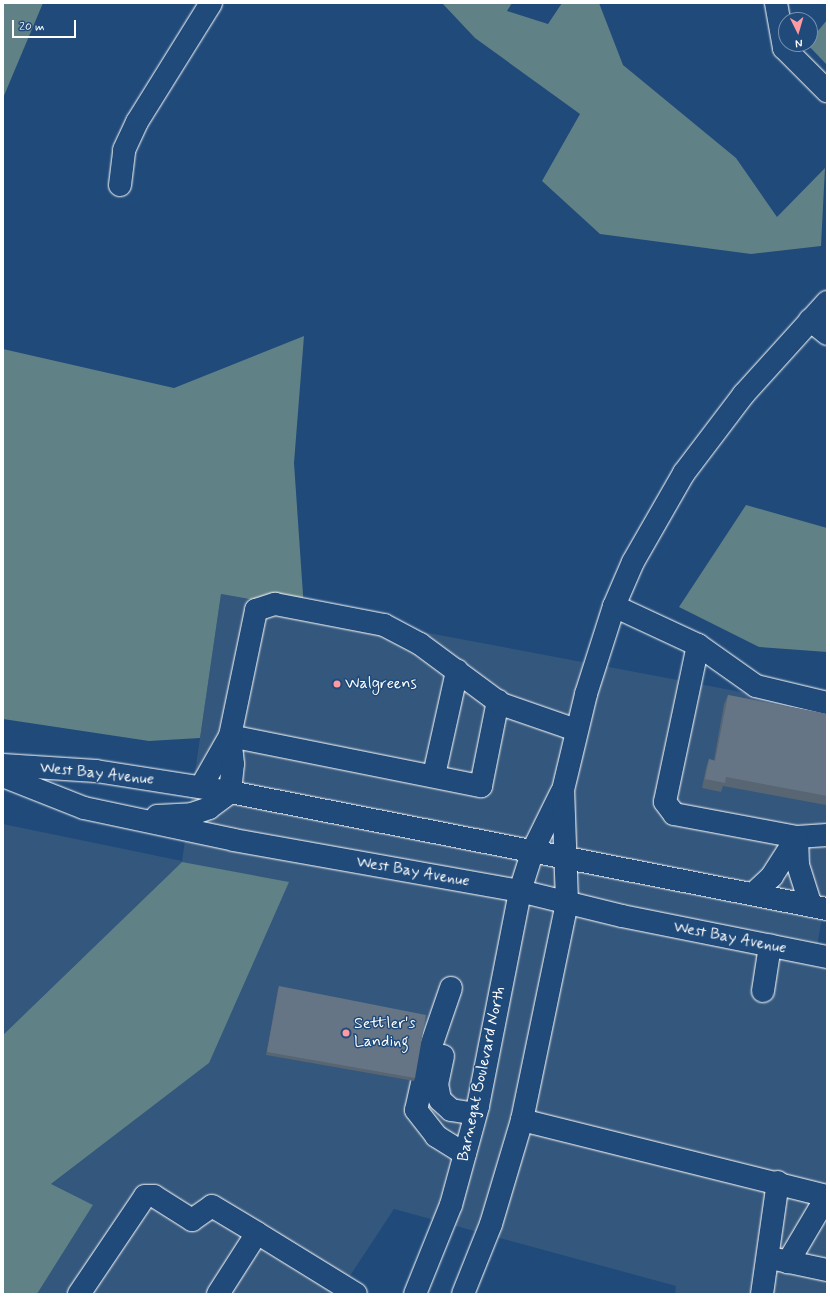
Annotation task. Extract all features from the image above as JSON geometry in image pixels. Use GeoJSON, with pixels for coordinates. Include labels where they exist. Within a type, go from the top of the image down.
{"type":"FeatureCollection","features":[{"type":"Feature","properties":{"kind":"street"},"geometry":{"type":"LineString","coordinates":[[120,185],[124,150],[137,122],[211,3]]}},
{"type":"Feature","properties":{"kind":"street"},"geometry":{"type":"LineString","coordinates":[[776,3],[784,48],[827,91]]}},
{"type":"Feature","properties":{"kind":"street"},"geometry":{"type":"LineString","coordinates":[[463,1294],[491,1224],[522,1120],[567,902],[563,790],[576,730],[614,606],[634,562],[684,473],[744,394],[827,302]]}},
{"type":"Feature","properties":{"kind":"street"},"geometry":{"type":"LineString","coordinates":[[810,320],[827,334]]}},
{"type":"Feature","properties":{"kind":"street"},"geometry":{"type":"LineString","coordinates":[[130,818],[192,814],[209,808],[230,792],[233,764],[230,736],[256,610],[275,604],[384,624],[420,644],[498,701],[576,730]]}},
{"type":"Feature","properties":{"kind":"street"},"geometry":{"type":"LineString","coordinates":[[614,606],[698,645],[756,686],[827,703]]}},
{"type":"Feature","properties":{"kind":"street"},"geometry":{"type":"LineString","coordinates":[[698,645],[665,802],[674,814],[797,838],[827,835]]}},
{"type":"Feature","properties":{"kind":"street"},"geometry":{"type":"LineString","coordinates":[[434,775],[457,671]]}},
{"type":"Feature","properties":{"kind":"street"},"geometry":{"type":"LineString","coordinates":[[230,736],[434,775],[482,786],[498,701]]}},
{"type":"Feature","properties":{"kind":"street"},"geometry":{"type":"LineString","coordinates":[[201,787],[230,736]]}},
{"type":"Feature","properties":{"kind":"street","name":"West Bay Avenue"},"geometry":{"type":"LineString","coordinates":[[3,766],[96,771],[230,792],[819,907]]}},
{"type":"Feature","properties":{"kind":"street","name":"West Bay Avenue"},"geometry":{"type":"LineString","coordinates":[[3,776],[84,808],[234,840],[520,891],[770,946],[827,957]]}},
{"type":"Feature","properties":{"kind":"street","name":"Barnegat Boulevard North"},"geometry":{"type":"LineString","coordinates":[[415,1294],[452,1205],[475,1114],[520,891],[533,850],[563,790]]}},
{"type":"Feature","properties":{"kind":"street"},"geometry":{"type":"LineString","coordinates":[[753,894],[772,876],[797,838]]}},
{"type":"Feature","properties":{"kind":"street"},"geometry":{"type":"LineString","coordinates":[[797,838],[798,865],[819,907]]}},
{"type":"Feature","properties":{"kind":"street"},"geometry":{"type":"LineString","coordinates":[[763,991],[770,946]]}},
{"type":"Feature","properties":{"kind":"street"},"geometry":{"type":"LineString","coordinates":[[465,1154],[436,1136],[416,1110],[429,1052],[451,988],[454,1022],[440,1065],[437,1084],[440,1100],[451,1110],[475,1114]]}},
{"type":"Feature","properties":{"kind":"street"},"geometry":{"type":"LineString","coordinates":[[522,1120],[778,1182],[827,1196],[788,1262]]}},
{"type":"Feature","properties":{"kind":"street"},"geometry":{"type":"LineString","coordinates":[[762,1294],[778,1182]]}},
{"type":"Feature","properties":{"kind":"street"},"geometry":{"type":"LineString","coordinates":[[79,1294],[145,1196],[154,1196],[192,1220],[212,1206],[356,1294]]}},
{"type":"Feature","properties":{"kind":"street"},"geometry":{"type":"LineString","coordinates":[[218,1294],[257,1233]]}},
{"type":"Feature","properties":{"kind":"street"},"geometry":{"type":"LineString","coordinates":[[767,1257],[827,1270]]}},
{"type":"Feature","properties":{"kind":"shaded area"},"geometry":{"type":"Polygon","coordinates":[[[221,594],[827,708],[827,886],[814,966],[827,969],[827,1294],[675,1294],[676,1286],[394,1209],[338,1294],[37,1294],[93,1205],[50,1185],[209,1063],[182,862],[3,1035],[3,824],[182,861],[221,594]]]}},
{"type":"Feature","properties":{"kind":"green space"},"geometry":{"type":"Polygon","coordinates":[[[3,3],[43,3],[3,98],[3,3]]]}},
{"type":"Feature","properties":{"kind":"green space"},"geometry":{"type":"Polygon","coordinates":[[[442,3],[512,3],[507,11],[548,24],[562,3],[599,3],[623,65],[736,158],[777,217],[825,168],[821,246],[751,254],[600,234],[542,181],[580,114],[475,38],[442,3]]]}},
{"type":"Feature","properties":{"kind":"green space"},"geometry":{"type":"Polygon","coordinates":[[[827,20],[827,65],[815,52],[818,52],[818,31],[827,20]]]}},
{"type":"Feature","properties":{"kind":"green space"},"geometry":{"type":"Polygon","coordinates":[[[304,336],[294,463],[304,609],[221,594],[200,738],[149,741],[3,719],[3,349],[174,388],[304,336]]]}},
{"type":"Feature","properties":{"kind":"green space"},"geometry":{"type":"Polygon","coordinates":[[[746,505],[827,528],[827,652],[759,647],[679,607],[746,505]]]}},
{"type":"Feature","properties":{"kind":"green space"},"geometry":{"type":"Polygon","coordinates":[[[182,862],[289,882],[209,1063],[51,1184],[93,1205],[37,1294],[3,1294],[3,1035],[182,862]]]}},
{"type":"Feature","properties":{"kind":"building"},"geometry":{"type":"Polygon","coordinates":[[[728,695],[827,714],[827,796],[726,777],[725,783],[705,779],[709,759],[715,761],[728,695]]]}},
{"type":"Feature","properties":{"kind":"building","name":"Settler's Landing"},"geometry":{"type":"Polygon","coordinates":[[[279,986],[426,1015],[415,1078],[267,1052],[279,986]]]}},
{"type":"Feature","properties":{"kind":"place","name":"Walgreens"},"geometry":{"type":"Point","coordinates":[337,684]}},
{"type":"Feature","properties":{"kind":"place","name":"Settler's Landing"},"geometry":{"type":"Point","coordinates":[346,1033]}}]}
